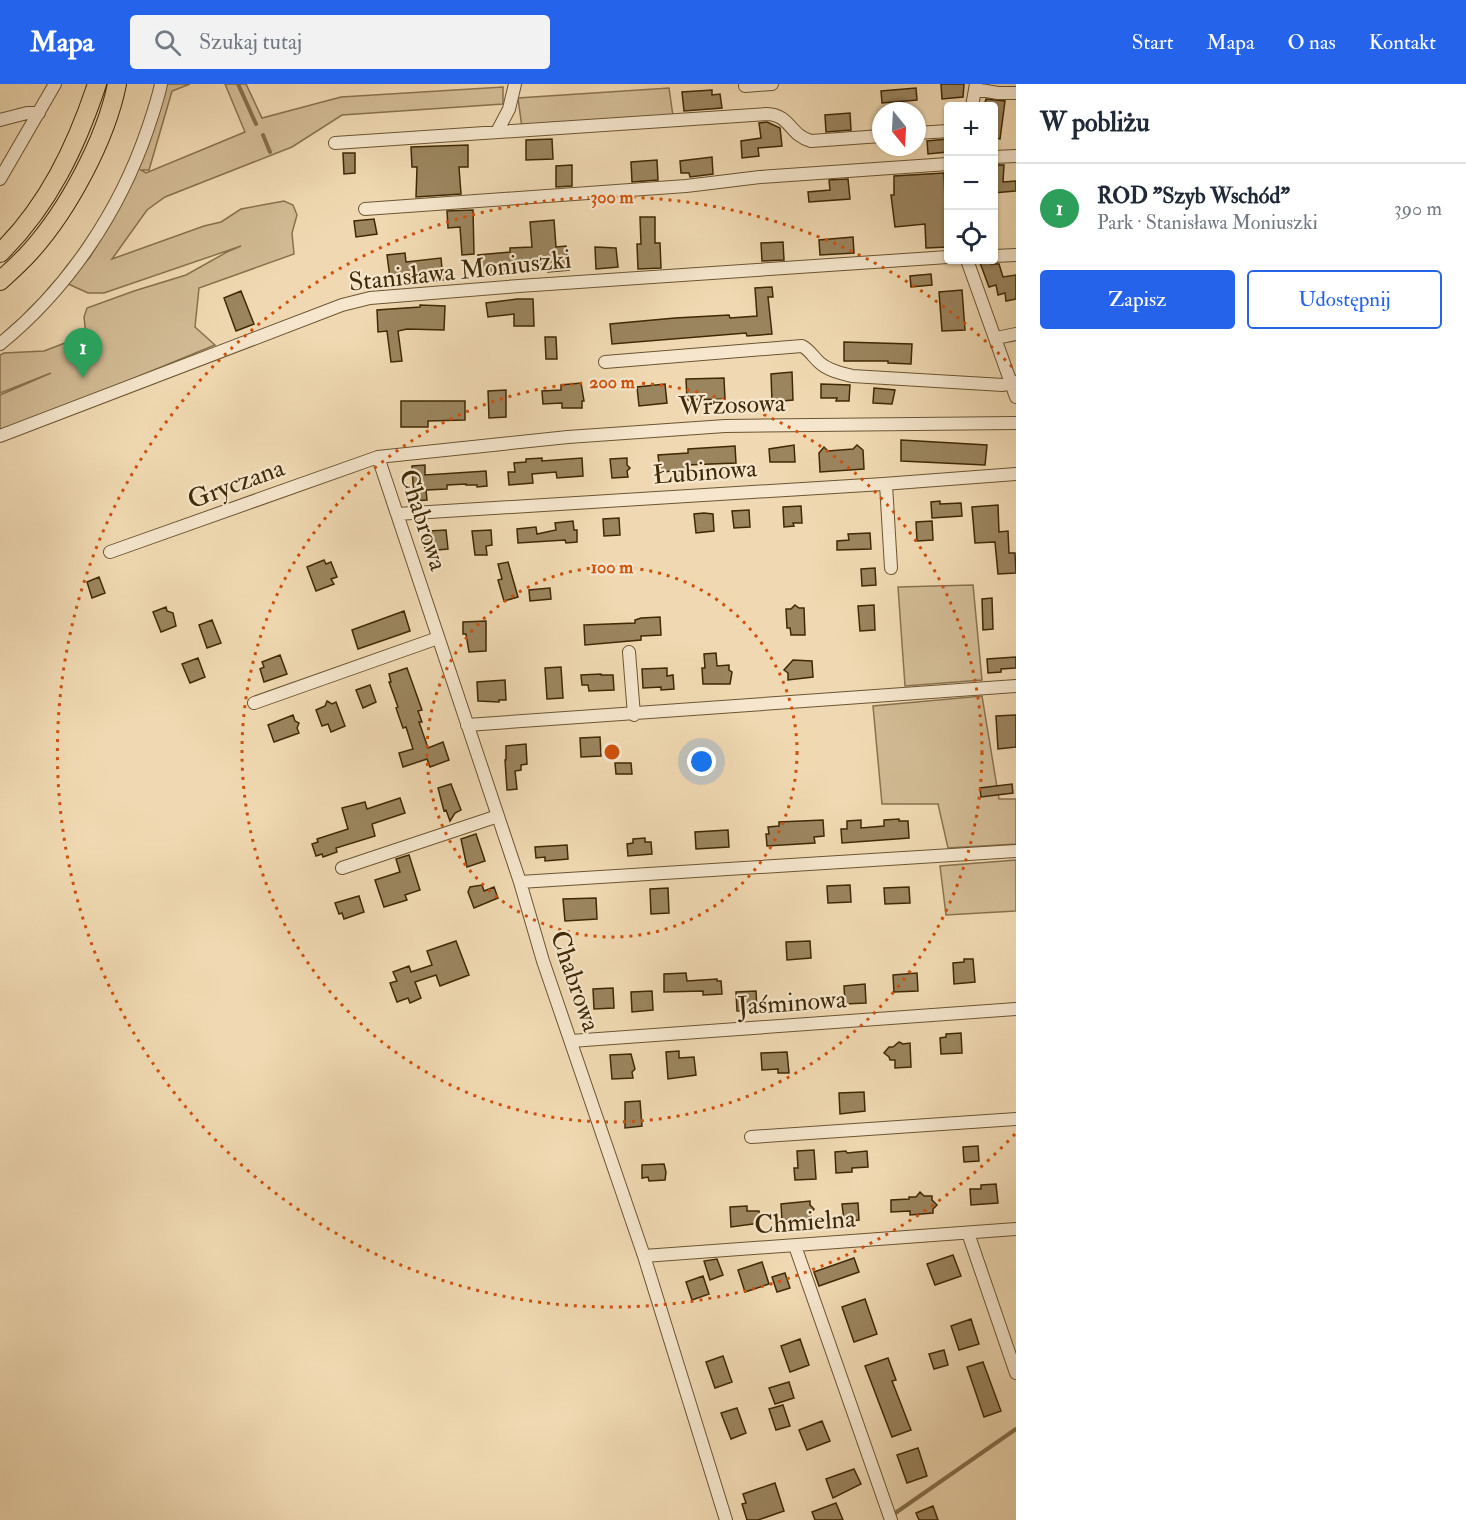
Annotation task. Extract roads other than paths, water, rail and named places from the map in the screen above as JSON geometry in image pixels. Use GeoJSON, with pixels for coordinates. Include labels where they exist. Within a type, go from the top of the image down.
{"type":"FeatureCollection","features":[{"type":"Feature","properties":{"kind":"highway"},"geometry":{"type":"LineString","coordinates":[[0,253],[16,237],[58,179],[85,121],[97,84]]}},
{"type":"Feature","properties":{"kind":"highway"},"geometry":{"type":"LineString","coordinates":[[0,281],[31,252],[72,194],[104,128],[117,84]]}},
{"type":"Feature","properties":{"kind":"street"},"geometry":{"type":"LineString","coordinates":[[0,179],[55,84]]}},
{"type":"Feature","properties":{"kind":"street"},"geometry":{"type":"LineString","coordinates":[[0,344],[44,304],[86,252],[121,194],[142,146],[161,84]]}},
{"type":"Feature","properties":{"kind":"street"},"geometry":{"type":"LineString","coordinates":[[497,132],[509,109],[515,84]]}},
{"type":"Feature","properties":{"kind":"street"},"geometry":{"type":"LineString","coordinates":[[745,86],[772,84]]}},
{"type":"Feature","properties":{"kind":"street"},"geometry":{"type":"LineString","coordinates":[[973,102],[976,86],[998,93],[1016,93]]}},
{"type":"Feature","properties":{"kind":"street"},"geometry":{"type":"LineString","coordinates":[[0,120],[21,114],[39,113]]}},
{"type":"Feature","properties":{"kind":"street"},"geometry":{"type":"LineString","coordinates":[[336,143],[766,114],[777,115],[786,120],[801,138],[811,141],[872,137]]}},
{"type":"Feature","properties":{"kind":"street"},"geometry":{"type":"LineString","coordinates":[[926,132],[944,131]]}},
{"type":"Feature","properties":{"kind":"street"},"geometry":{"type":"LineString","coordinates":[[998,157],[1016,156]]}},
{"type":"Feature","properties":{"kind":"street"},"geometry":{"type":"LineString","coordinates":[[365,209],[944,164]]}},
{"type":"Feature","properties":{"kind":"street"},"geometry":{"type":"LineString","coordinates":[[998,256],[1016,255]]}},
{"type":"Feature","properties":{"kind":"street","name":"Stanisława Moniuszki"},"geometry":{"type":"LineString","coordinates":[[0,436],[342,305],[370,298],[944,257]]}},
{"type":"Feature","properties":{"kind":"street"},"geometry":{"type":"LineString","coordinates":[[969,264],[1014,383],[1016,397]]}},
{"type":"Feature","properties":{"kind":"street"},"geometry":{"type":"LineString","coordinates":[[996,338],[1016,334]]}},
{"type":"Feature","properties":{"kind":"street"},"geometry":{"type":"LineString","coordinates":[[605,362],[802,346],[808,349],[820,364],[832,371],[852,376],[1003,385],[1014,383]]}},
{"type":"Feature","properties":{"kind":"street","name":"Wrzosowa"},"geometry":{"type":"LineString","coordinates":[[378,457],[568,437],[725,426],[1016,423]]}},
{"type":"Feature","properties":{"kind":"street","name":"Chabrowa"},"geometry":{"type":"LineString","coordinates":[[378,457],[520,882],[543,961],[644,1256],[726,1520]]}},
{"type":"Feature","properties":{"kind":"street","name":"Gryczana"},"geometry":{"type":"LineString","coordinates":[[110,552],[378,457]]}},
{"type":"Feature","properties":{"kind":"street","name":"Łubinowa"},"geometry":{"type":"LineString","coordinates":[[397,514],[1016,474]]}},
{"type":"Feature","properties":{"kind":"street"},"geometry":{"type":"LineString","coordinates":[[886,484],[891,568]]}},
{"type":"Feature","properties":{"kind":"street"},"geometry":{"type":"LineString","coordinates":[[254,703],[438,638]]}},
{"type":"Feature","properties":{"kind":"street"},"geometry":{"type":"LineString","coordinates":[[629,652],[634,715]]}},
{"type":"Feature","properties":{"kind":"street"},"geometry":{"type":"LineString","coordinates":[[467,725],[634,715],[1016,686]]}},
{"type":"Feature","properties":{"kind":"street"},"geometry":{"type":"LineString","coordinates":[[342,868],[498,816]]}},
{"type":"Feature","properties":{"kind":"street"},"geometry":{"type":"LineString","coordinates":[[520,882],[1016,851]]}},
{"type":"Feature","properties":{"kind":"street","name":"Jaśminowa"},"geometry":{"type":"LineString","coordinates":[[572,1041],[1016,1009]]}},
{"type":"Feature","properties":{"kind":"street"},"geometry":{"type":"LineString","coordinates":[[751,1137],[1016,1119]]}},
{"type":"Feature","properties":{"kind":"street","name":"Chmielna"},"geometry":{"type":"LineString","coordinates":[[644,1256],[1016,1229]]}},
{"type":"Feature","properties":{"kind":"street"},"geometry":{"type":"LineString","coordinates":[[968,1233],[1016,1373]]}},
{"type":"Feature","properties":{"kind":"street"},"geometry":{"type":"LineString","coordinates":[[795,1246],[891,1520]]}},
{"type":"Feature","properties":{"kind":"waterway"},"geometry":{"type":"LineString","coordinates":[[238,84],[256,124]]}},
{"type":"Feature","properties":{"kind":"waterway"},"geometry":{"type":"LineString","coordinates":[[263,135],[270,152]]}},
{"type":"Feature","properties":{"kind":"waterway"},"geometry":{"type":"LineString","coordinates":[[891,1516],[1016,1429]]}},
{"type":"Feature","properties":{"kind":"place","name":"ROD \"Szyb Wschód\""},"geometry":{"type":"Point","coordinates":[83,378]}}]}
